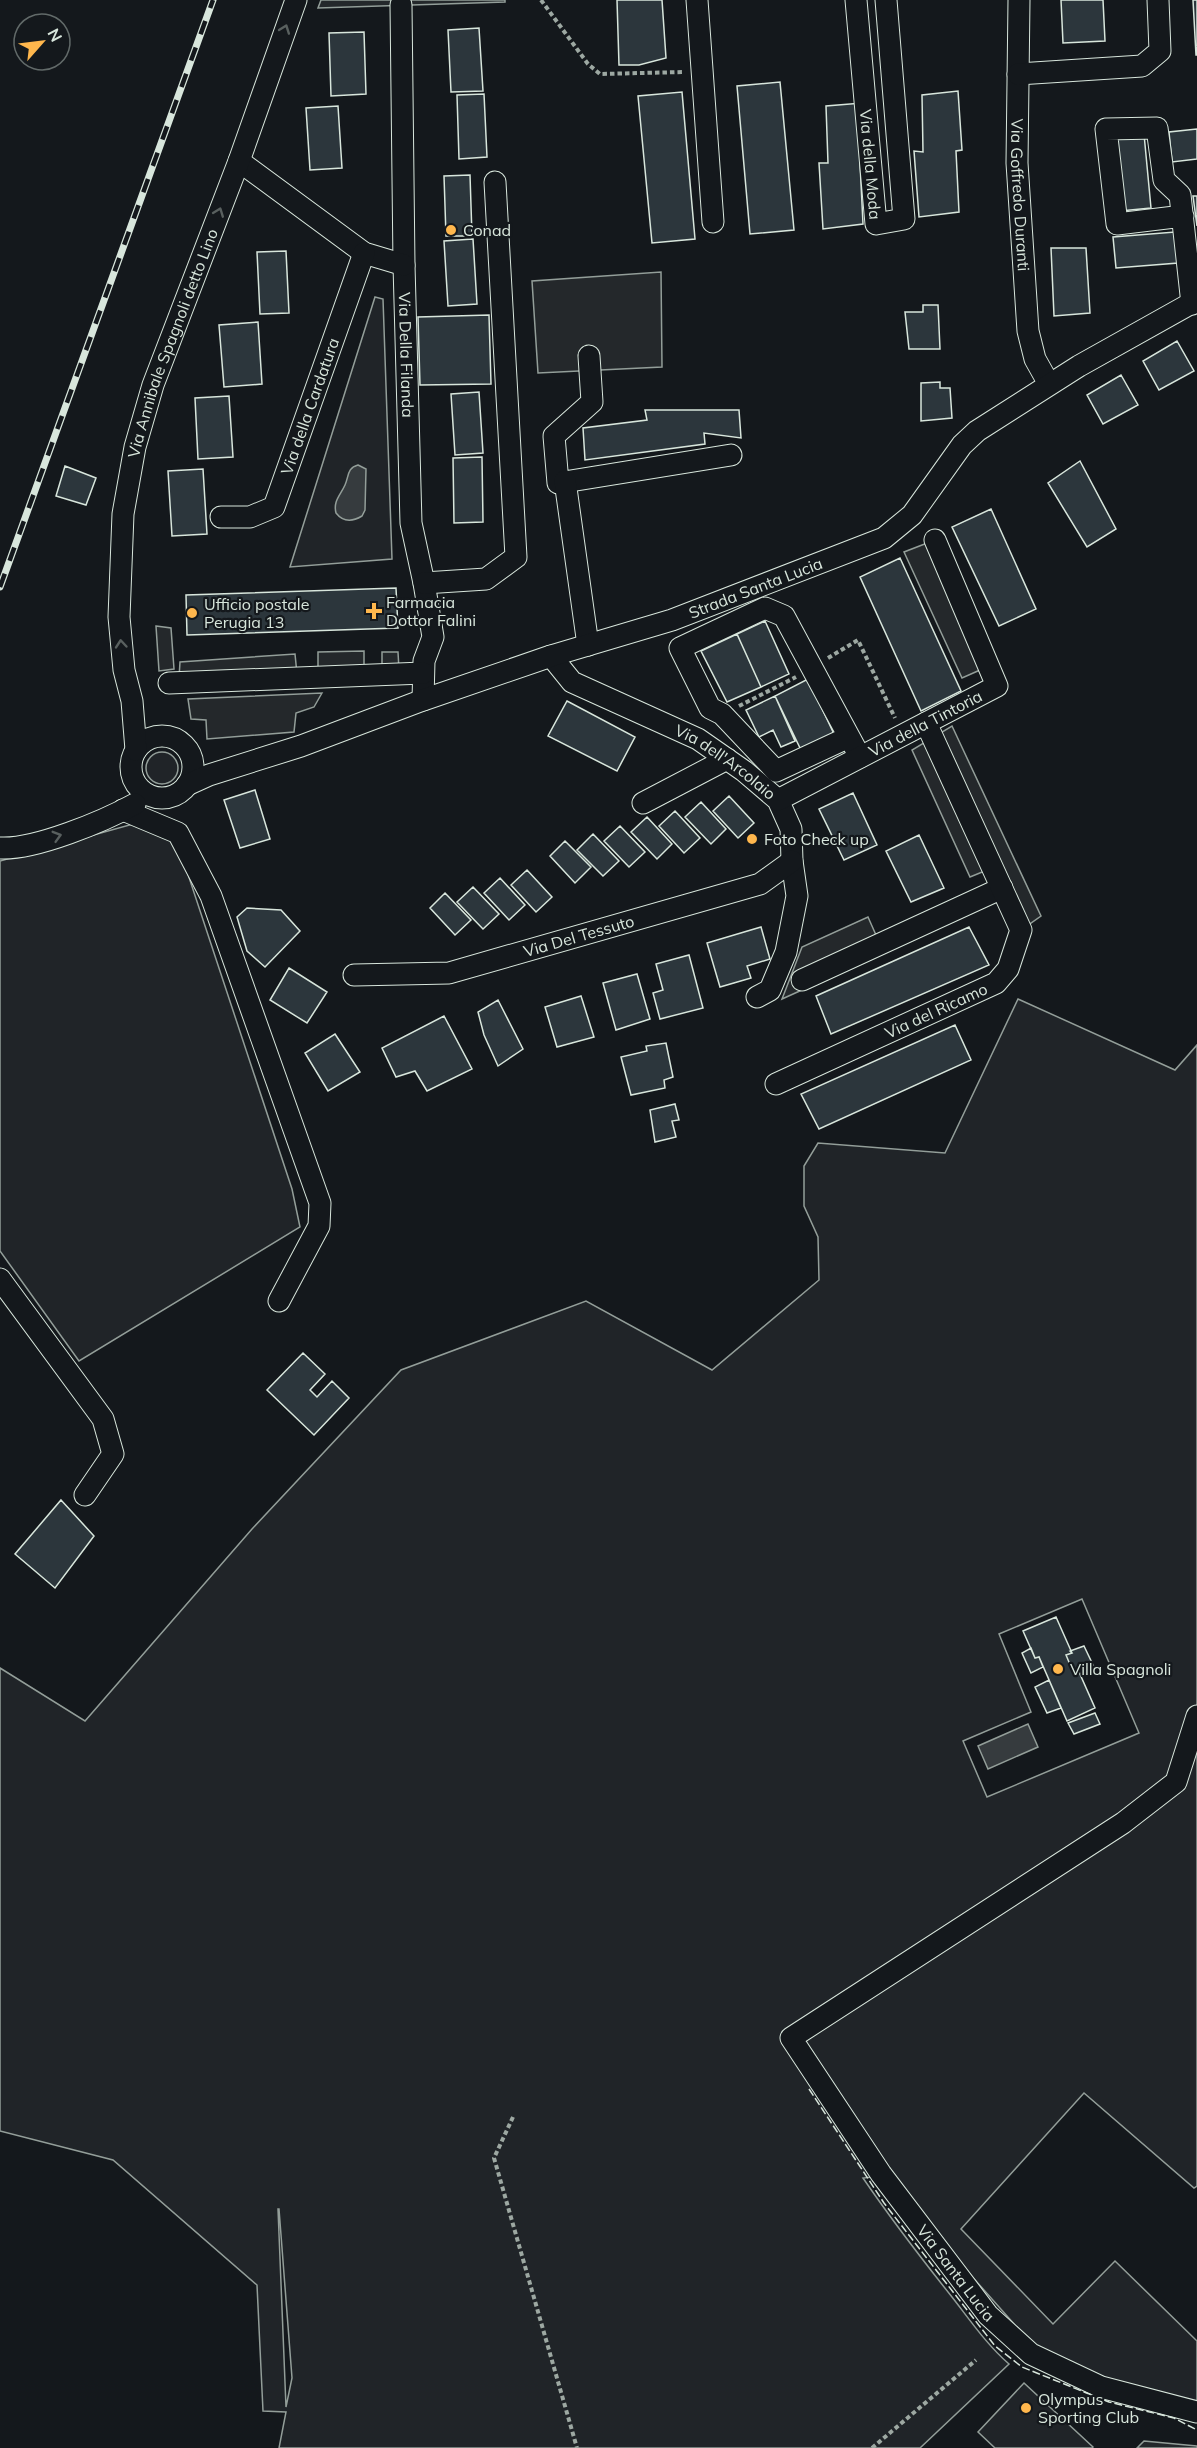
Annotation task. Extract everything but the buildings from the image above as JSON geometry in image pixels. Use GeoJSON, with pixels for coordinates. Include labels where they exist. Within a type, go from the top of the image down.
{"type":"FeatureCollection","features":[{"type":"Feature","properties":{"kind":"street","name":"Via Annibale Spagnoli detto Lino"},"geometry":{"type":"LineString","coordinates":[[136,750],[132,701],[124,670],[119,617],[123,514],[135,447],[153,385],[239,161],[296,0]]}},
{"type":"Feature","properties":{"kind":"street"},"geometry":{"type":"LineString","coordinates":[[697,0],[714,222]]}},
{"type":"Feature","properties":{"kind":"street","name":"Via della Moda"},"geometry":{"type":"LineString","coordinates":[[856,0],[876,224],[904,219],[886,0]]}},
{"type":"Feature","properties":{"kind":"street","name":"Via Goffredo Duranti"},"geometry":{"type":"LineString","coordinates":[[1018,0],[1017,163],[1028,331],[1035,360],[1048,384]]}},
{"type":"Feature","properties":{"kind":"street"},"geometry":{"type":"LineString","coordinates":[[1018,74],[1142,66],[1160,51],[1158,0]]}},
{"type":"Feature","properties":{"kind":"street","name":"Via Della Filanda"},"geometry":{"type":"LineString","coordinates":[[401,5],[404,265],[411,524],[433,637],[424,661],[423,700]]}},
{"type":"Feature","properties":{"kind":"street"},"geometry":{"type":"LineString","coordinates":[[1181,206],[1117,224],[1106,129],[1157,128],[1164,180],[1181,206],[1194,302]]}},
{"type":"Feature","properties":{"kind":"street"},"geometry":{"type":"LineString","coordinates":[[239,161],[364,253],[404,265]]}},
{"type":"Feature","properties":{"kind":"street"},"geometry":{"type":"LineString","coordinates":[[424,583],[486,579],[516,557],[495,182]]}},
{"type":"Feature","properties":{"kind":"street","name":"Via della Cardatura"},"geometry":{"type":"LineString","coordinates":[[221,517],[250,517],[274,507],[364,253]]}},
{"type":"Feature","properties":{"kind":"street","name":"Strada Santa Lucia"},"geometry":{"type":"LineString","coordinates":[[187,785],[209,775],[247,764],[551,656],[672,620],[884,538],[912,515],[962,445],[976,431],[1048,384],[1194,302]]}},
{"type":"Feature","properties":{"kind":"street"},"geometry":{"type":"LineString","coordinates":[[590,356],[592,402],[554,436],[558,483],[731,455]]}},
{"type":"Feature","properties":{"kind":"street"},"geometry":{"type":"LineString","coordinates":[[565,481],[588,645]]}},
{"type":"Feature","properties":{"kind":"street","name":"Via della Tintoria"},"geometry":{"type":"LineString","coordinates":[[778,800],[998,686],[935,540]]}},
{"type":"Feature","properties":{"kind":"street"},"geometry":{"type":"LineString","coordinates":[[849,736],[776,771],[722,714],[711,708],[680,648],[765,608],[784,616],[812,669],[849,736],[860,757]]}},
{"type":"Feature","properties":{"kind":"street","name":"Via dell'Arcolaio"},"geometry":{"type":"LineString","coordinates":[[551,656],[572,682],[698,739],[778,800],[791,829],[792,861],[798,896],[786,952],[770,990],[757,997]]}},
{"type":"Feature","properties":{"kind":"street"},"geometry":{"type":"LineString","coordinates":[[169,683],[423,673]]}},
{"type":"Feature","properties":{"kind":"street","name":"Via Annibale Spagnoli detto Lino"},"geometry":{"type":"LineString","coordinates":[[132,701],[145,723],[160,736]]}},
{"type":"Feature","properties":{"kind":"street","name":"Via del Ricamo"},"geometry":{"type":"LineString","coordinates":[[776,1084],[996,983],[1008,969],[1021,930],[926,723]]}},
{"type":"Feature","properties":{"kind":"street"},"geometry":{"type":"LineString","coordinates":[[160,736],[177,740],[188,752],[193,769],[182,792],[166,799],[149,796],[135,784],[131,776],[132,758],[136,750],[151,738],[160,736]]}},
{"type":"Feature","properties":{"kind":"street","name":"Strada Santa Lucia"},"geometry":{"type":"LineString","coordinates":[[188,752],[206,760],[247,764]]}},
{"type":"Feature","properties":{"kind":"street"},"geometry":{"type":"LineString","coordinates":[[643,803],[727,759]]}},
{"type":"Feature","properties":{"kind":"street"},"geometry":{"type":"LineString","coordinates":[[0,848],[12,848],[85,827],[149,796]]}},
{"type":"Feature","properties":{"kind":"street"},"geometry":{"type":"LineString","coordinates":[[123,810],[178,833],[211,896],[320,1203],[319,1226],[279,1301]]}},
{"type":"Feature","properties":{"kind":"street","name":"Via Del Tessuto"},"geometry":{"type":"LineString","coordinates":[[354,975],[449,973],[760,884],[792,861]]}},
{"type":"Feature","properties":{"kind":"street"},"geometry":{"type":"LineString","coordinates":[[802,980],[1002,888]]}},
{"type":"Feature","properties":{"kind":"street"},"geometry":{"type":"LineString","coordinates":[[0,1279],[103,1419],[113,1454],[85,1495]]}},
{"type":"Feature","properties":{"kind":"street","name":"Via Santa Lucia"},"geometry":{"type":"LineString","coordinates":[[1197,1716],[1176,1782],[1123,1823],[791,2038],[881,2174],[988,2315],[1002,2329],[1031,2354],[1101,2387],[1197,2412]]}},
{"type":"Feature","properties":{"kind":"path"},"geometry":{"type":"LineString","coordinates":[[541,0],[588,64],[600,74],[702,71]]}},
{"type":"Feature","properties":{"kind":"path"},"geometry":{"type":"LineString","coordinates":[[830,656],[858,640],[903,735]]}},
{"type":"Feature","properties":{"kind":"path"},"geometry":{"type":"LineString","coordinates":[[722,714],[812,669]]}},
{"type":"Feature","properties":{"kind":"path"},"geometry":{"type":"LineString","coordinates":[[513,2117],[494,2158],[577,2448]]}},
{"type":"Feature","properties":{"kind":"path"},"geometry":{"type":"LineString","coordinates":[[872,2448],[976,2360]]}},
{"type":"Feature","properties":{"kind":"shaded area"},"geometry":{"type":"Polygon","coordinates":[[[321,0],[505,0],[505,2],[318,8],[321,0]]]}},
{"type":"Feature","properties":{"kind":"shaded area"},"geometry":{"type":"Polygon","coordinates":[[[661,272],[662,367],[538,373],[532,281],[661,272]]]}},
{"type":"Feature","properties":{"kind":"shaded area"},"geometry":{"type":"Polygon","coordinates":[[[375,297],[383,299],[392,559],[290,567],[375,297]]]}},
{"type":"Feature","properties":{"kind":"shaded area"},"geometry":{"type":"Polygon","coordinates":[[[358,465],[366,469],[365,510],[358,518],[345,519],[336,513],[336,502],[350,470],[358,465]]]}},
{"type":"Feature","properties":{"kind":"shaded area"},"geometry":{"type":"Polygon","coordinates":[[[935,540],[989,666],[962,678],[904,552],[935,540]]]}},
{"type":"Feature","properties":{"kind":"shaded area"},"geometry":{"type":"Polygon","coordinates":[[[156,626],[171,628],[174,669],[159,671],[156,626]]]}},
{"type":"Feature","properties":{"kind":"shaded area"},"geometry":{"type":"Polygon","coordinates":[[[364,651],[364,671],[318,673],[318,652],[364,651]]]}},
{"type":"Feature","properties":{"kind":"shaded area"},"geometry":{"type":"Polygon","coordinates":[[[382,652],[398,652],[399,670],[382,670],[382,652]]]}},
{"type":"Feature","properties":{"kind":"shaded area"},"geometry":{"type":"Polygon","coordinates":[[[295,654],[297,674],[179,678],[180,662],[295,654]]]}},
{"type":"Feature","properties":{"kind":"shaded area"},"geometry":{"type":"Polygon","coordinates":[[[322,693],[314,707],[296,713],[294,732],[207,739],[206,720],[191,719],[188,699],[322,693]]]}},
{"type":"Feature","properties":{"kind":"shaded area"},"geometry":{"type":"Polygon","coordinates":[[[952,726],[1041,916],[1021,930],[992,868],[970,877],[912,750],[952,726]]]}},
{"type":"Feature","properties":{"kind":"shaded area"},"geometry":{"type":"Polygon","coordinates":[[[162,752],[173,757],[178,768],[173,779],[162,784],[151,779],[146,768],[151,757],[162,752]]]}},
{"type":"Feature","properties":{"kind":"shaded area"},"geometry":{"type":"Polygon","coordinates":[[[133,824],[177,841],[292,1189],[300,1227],[79,1361],[0,1251],[0,861],[133,824]]]}},
{"type":"Feature","properties":{"kind":"shaded area"},"geometry":{"type":"Polygon","coordinates":[[[868,917],[884,953],[782,999],[802,947],[868,917]]]}},
{"type":"Feature","properties":{"kind":"shaded area"},"geometry":{"type":"Polygon","coordinates":[[[1018,999],[1175,1070],[1197,1045],[1197,2186],[1194,2188],[1084,2093],[961,2229],[1053,2324],[1115,2261],[1197,2341],[1197,2412],[1101,2387],[1030,2342],[883,2176],[863,2178],[972,2323],[993,2349],[1009,2364],[920,2448],[279,2448],[286,2412],[263,2411],[257,2285],[113,2160],[0,2131],[0,1668],[85,1721],[252,1529],[401,1370],[586,1301],[712,1370],[819,1280],[818,1237],[804,1206],[804,1166],[818,1143],[945,1153],[1018,999]],[[1082,1599],[999,1634],[1031,1712],[963,1741],[987,1797],[1139,1733],[1082,1599]],[[278,2209],[286,2407],[292,2378],[278,2209]]]}},
{"type":"Feature","properties":{"kind":"shaded area"},"geometry":{"type":"Polygon","coordinates":[[[1028,1724],[1038,1747],[988,1769],[978,1746],[1028,1724]]]}},
{"type":"Feature","properties":{"kind":"shaded area","name":"Olympus Sporting Club"},"geometry":{"type":"Polygon","coordinates":[[[1024,2383],[1093,2447],[995,2448],[978,2432],[1024,2383]]]}},
{"type":"Feature","properties":{"kind":"shaded area"},"geometry":{"type":"Polygon","coordinates":[[[1144,2441],[1197,2446],[1197,2448],[1137,2448],[1144,2441]]]}},
{"type":"Feature","properties":{"kind":"railway"},"geometry":{"type":"LineString","coordinates":[[0,587],[213,0]]}},
{"type":"Feature","properties":{"kind":"fence"},"geometry":{"type":"LineString","coordinates":[[809,2089],[884,2203],[995,2346],[1022,2367],[1109,2402],[1174,2418],[1197,2430]]}},
{"type":"Feature","properties":{"kind":"place","name":"Conad"},"geometry":{"type":"Point","coordinates":[451,230]}},
{"type":"Feature","properties":{"kind":"place","name":"Farmacia Dottor Falini"},"geometry":{"type":"Point","coordinates":[374,611]}},
{"type":"Feature","properties":{"kind":"place","name":"Ufficio postale Perugia 13"},"geometry":{"type":"Point","coordinates":[192,613]}},
{"type":"Feature","properties":{"kind":"place","name":"Foto Check up"},"geometry":{"type":"Point","coordinates":[752,839]}},
{"type":"Feature","properties":{"kind":"place","name":"Villa Spagnoli"},"geometry":{"type":"Point","coordinates":[1058,1669]}},
{"type":"Feature","properties":{"kind":"place","name":"Olympus Sporting Club"},"geometry":{"type":"Point","coordinates":[1026,2408]}}]}
